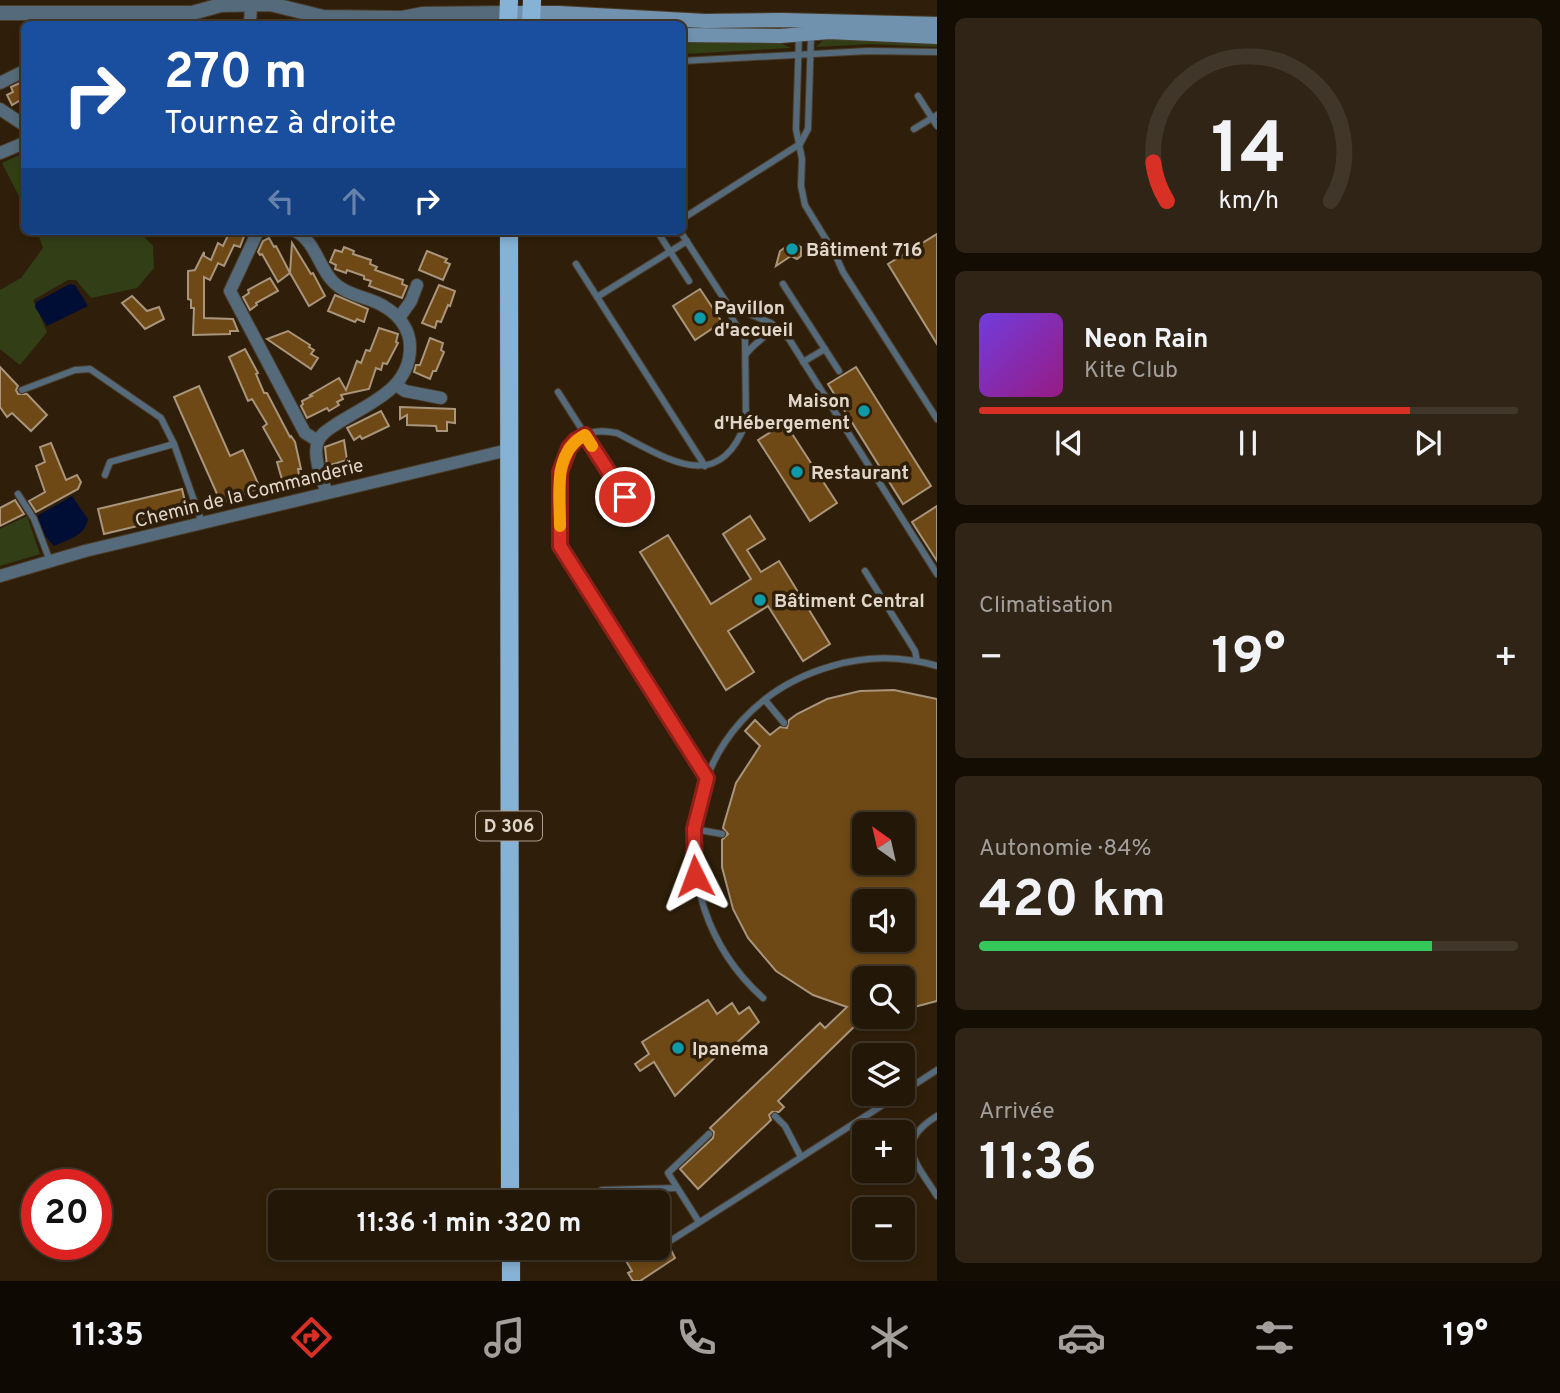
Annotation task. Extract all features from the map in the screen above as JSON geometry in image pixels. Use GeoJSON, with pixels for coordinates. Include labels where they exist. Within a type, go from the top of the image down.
{"type":"FeatureCollection","features":[{"type":"Feature","properties":{"kind":"main road"},"geometry":{"type":"LineString","coordinates":[[518,12],[705,21],[829,32],[937,37]]}},
{"type":"Feature","properties":{"kind":"main road"},"geometry":{"type":"LineString","coordinates":[[686,35],[937,24]]}},
{"type":"Feature","properties":{"kind":"main road","name":"D 306"},"geometry":{"type":"LineString","coordinates":[[509,235],[510,1190]]}},
{"type":"Feature","properties":{"kind":"main road"},"geometry":{"type":"LineString","coordinates":[[511,1260],[511,1281]]}},
{"type":"Feature","properties":{"kind":"street"},"geometry":{"type":"LineString","coordinates":[[0,13],[192,13],[220,5],[270,4],[323,17],[402,18],[423,14],[518,12]]}},
{"type":"Feature","properties":{"kind":"street"},"geometry":{"type":"LineString","coordinates":[[250,21],[251,5]]}},
{"type":"Feature","properties":{"kind":"street"},"geometry":{"type":"LineString","coordinates":[[402,18],[410,21]]}},
{"type":"Feature","properties":{"kind":"street"},"geometry":{"type":"LineString","coordinates":[[0,83],[21,72]]}},
{"type":"Feature","properties":{"kind":"street"},"geometry":{"type":"LineString","coordinates":[[0,109],[21,123]]}},
{"type":"Feature","properties":{"kind":"street"},"geometry":{"type":"LineString","coordinates":[[0,153],[21,144]]}},
{"type":"Feature","properties":{"kind":"street"},"geometry":{"type":"LineString","coordinates":[[256,235],[230,291],[305,433],[318,441]]}},
{"type":"Feature","properties":{"kind":"street"},"geometry":{"type":"LineString","coordinates":[[304,235],[334,283],[386,307],[399,318],[411,341],[410,358],[396,385],[375,402],[326,431],[318,441],[317,460],[327,493]]}},
{"type":"Feature","properties":{"kind":"street"},"geometry":{"type":"LineString","coordinates":[[399,318],[411,301],[417,285]]}},
{"type":"Feature","properties":{"kind":"street"},"geometry":{"type":"LineString","coordinates":[[396,385],[405,391],[440,398]]}},
{"type":"Feature","properties":{"kind":"street","name":"Chemin de la Commanderie"},"geometry":{"type":"LineString","coordinates":[[0,576],[202,523],[508,450]]}},
{"type":"Feature","properties":{"kind":"lane"},"geometry":{"type":"LineString","coordinates":[[686,216],[800,144],[808,129],[811,54],[805,30]]}},
{"type":"Feature","properties":{"kind":"lane"},"geometry":{"type":"LineString","coordinates":[[805,30],[798,55],[796,129],[800,144],[803,171],[801,186],[805,205],[848,280],[937,419]]}},
{"type":"Feature","properties":{"kind":"lane"},"geometry":{"type":"LineString","coordinates":[[686,61],[868,51],[937,52]]}},
{"type":"Feature","properties":{"kind":"lane"},"geometry":{"type":"LineString","coordinates":[[918,96],[934,116],[937,125]]}},
{"type":"Feature","properties":{"kind":"lane"},"geometry":{"type":"LineString","coordinates":[[914,129],[934,116]]}},
{"type":"Feature","properties":{"kind":"lane"},"geometry":{"type":"LineString","coordinates":[[660,235],[689,281]]}},
{"type":"Feature","properties":{"kind":"lane"},"geometry":{"type":"LineString","coordinates":[[683,235],[713,286],[728,305],[733,320],[745,339],[746,422],[737,444],[720,460],[705,466],[676,463],[618,433],[600,430],[576,440],[569,448],[560,472],[560,546],[707,778]]}},
{"type":"Feature","properties":{"kind":"lane"},"geometry":{"type":"LineString","coordinates":[[597,297],[687,241]]}},
{"type":"Feature","properties":{"kind":"lane"},"geometry":{"type":"LineString","coordinates":[[576,264],[705,466]]}},
{"type":"Feature","properties":{"kind":"lane"},"geometry":{"type":"LineString","coordinates":[[783,284],[839,371]]}},
{"type":"Feature","properties":{"kind":"lane"},"geometry":{"type":"LineString","coordinates":[[728,305],[774,326],[789,339],[937,574]]}},
{"type":"Feature","properties":{"kind":"lane"},"geometry":{"type":"LineString","coordinates":[[746,354],[754,343],[774,326]]}},
{"type":"Feature","properties":{"kind":"lane"},"geometry":{"type":"LineString","coordinates":[[803,362],[825,349]]}},
{"type":"Feature","properties":{"kind":"lane"},"geometry":{"type":"LineString","coordinates":[[22,390],[75,370],[90,369],[161,418],[174,444],[202,523]]}},
{"type":"Feature","properties":{"kind":"lane"},"geometry":{"type":"LineString","coordinates":[[558,393],[625,497]]}},
{"type":"Feature","properties":{"kind":"lane"},"geometry":{"type":"LineString","coordinates":[[105,475],[110,462],[174,444]]}},
{"type":"Feature","properties":{"kind":"lane"},"geometry":{"type":"LineString","coordinates":[[18,494],[34,519],[50,561]]}},
{"type":"Feature","properties":{"kind":"lane"},"geometry":{"type":"LineString","coordinates":[[865,571],[915,651],[917,661]]}},
{"type":"Feature","properties":{"kind":"lane"},"geometry":{"type":"LineString","coordinates":[[763,998],[733,967],[719,946],[706,919],[695,876],[694,829],[707,778],[730,736],[765,700],[796,680],[841,663],[875,658],[917,661],[937,666]]}},
{"type":"Feature","properties":{"kind":"lane"},"geometry":{"type":"LineString","coordinates":[[765,700],[784,723]]}},
{"type":"Feature","properties":{"kind":"lane"},"geometry":{"type":"LineString","coordinates":[[694,829],[722,834]]}},
{"type":"Feature","properties":{"kind":"lane"},"geometry":{"type":"LineString","coordinates":[[915,1084],[937,1070]]}},
{"type":"Feature","properties":{"kind":"lane"},"geometry":{"type":"LineString","coordinates":[[670,1241],[881,1106]]}},
{"type":"Feature","properties":{"kind":"lane"},"geometry":{"type":"LineString","coordinates":[[775,1116],[785,1126],[801,1157]]}},
{"type":"Feature","properties":{"kind":"lane"},"geometry":{"type":"LineString","coordinates":[[937,1116],[916,1132],[912,1140],[912,1151],[937,1196]]}},
{"type":"Feature","properties":{"kind":"lane"},"geometry":{"type":"LineString","coordinates":[[699,1222],[668,1173],[709,1134]]}},
{"type":"Feature","properties":{"kind":"lane"},"geometry":{"type":"LineString","coordinates":[[602,1190],[677,1188]]}},
{"type":"Feature","properties":{"kind":"green space"},"geometry":{"type":"Polygon","coordinates":[[[827,37],[937,42],[937,47],[871,44],[816,47],[827,37]]]}},
{"type":"Feature","properties":{"kind":"green space"},"geometry":{"type":"Polygon","coordinates":[[[686,43],[780,43],[791,48],[686,54],[686,43]]]}},
{"type":"Feature","properties":{"kind":"green space"},"geometry":{"type":"Polygon","coordinates":[[[21,154],[21,200],[2,163],[21,154]]]}},
{"type":"Feature","properties":{"kind":"green space"},"geometry":{"type":"Polygon","coordinates":[[[38,235],[143,235],[153,246],[154,268],[137,288],[91,298],[76,280],[68,280],[33,300],[47,332],[20,365],[0,349],[0,290],[21,278],[43,248],[38,235]]]}},
{"type":"Feature","properties":{"kind":"green space"},"geometry":{"type":"Polygon","coordinates":[[[27,516],[40,554],[0,566],[0,529],[27,516]]]}},
{"type":"Feature","properties":{"kind":"water"},"geometry":{"type":"Polygon","coordinates":[[[70,284],[75,285],[88,306],[47,326],[35,307],[36,302],[70,284]]]}},
{"type":"Feature","properties":{"kind":"water"},"geometry":{"type":"Polygon","coordinates":[[[72,496],[88,519],[86,525],[76,536],[54,546],[45,536],[37,516],[72,496]]]}},
{"type":"Feature","properties":{"kind":"building"},"geometry":{"type":"Polygon","coordinates":[[[21,82],[21,100],[12,105],[7,95],[13,92],[11,87],[21,82]]]}},
{"type":"Feature","properties":{"kind":"building"},"geometry":{"type":"Polygon","coordinates":[[[937,234],[937,344],[888,264],[937,234]]]}},
{"type":"Feature","properties":{"kind":"building"},"geometry":{"type":"Polygon","coordinates":[[[228,235],[244,235],[240,247],[234,245],[224,266],[218,263],[210,280],[204,277],[204,318],[233,319],[238,331],[230,331],[230,334],[193,335],[194,308],[191,308],[191,300],[188,299],[188,271],[195,270],[204,252],[204,256],[211,260],[218,243],[223,246],[228,235]]]}},
{"type":"Feature","properties":{"kind":"building"},"geometry":{"type":"Polygon","coordinates":[[[269,238],[290,273],[278,282],[262,254],[258,252],[263,241],[269,238]]]}},
{"type":"Feature","properties":{"kind":"building","name":"Bâtiment 716"},"geometry":{"type":"Polygon","coordinates":[[[793,242],[801,247],[801,256],[797,259],[791,256],[776,266],[780,251],[793,242]]]}},
{"type":"Feature","properties":{"kind":"building"},"geometry":{"type":"Polygon","coordinates":[[[292,243],[325,296],[309,306],[290,273],[292,243]]]}},
{"type":"Feature","properties":{"kind":"building"},"geometry":{"type":"Polygon","coordinates":[[[344,247],[354,251],[353,254],[371,260],[370,264],[377,267],[375,270],[403,280],[402,284],[407,286],[402,298],[369,286],[371,281],[364,279],[364,276],[335,269],[336,265],[330,262],[335,250],[342,252],[344,247]]]}},
{"type":"Feature","properties":{"kind":"building"},"geometry":{"type":"Polygon","coordinates":[[[427,251],[447,259],[445,262],[450,264],[443,280],[419,270],[427,251]]]}},
{"type":"Feature","properties":{"kind":"building"},"geometry":{"type":"Polygon","coordinates":[[[270,278],[278,291],[256,303],[250,310],[243,297],[249,293],[248,290],[270,278]]]}},
{"type":"Feature","properties":{"kind":"building"},"geometry":{"type":"Polygon","coordinates":[[[439,285],[455,291],[450,306],[448,305],[441,322],[437,321],[435,328],[422,323],[439,285]]]}},
{"type":"Feature","properties":{"kind":"building","name":"Pavillon d'accueil"},"geometry":{"type":"Polygon","coordinates":[[[700,289],[722,322],[695,340],[673,306],[700,289]]]}},
{"type":"Feature","properties":{"kind":"building"},"geometry":{"type":"Polygon","coordinates":[[[335,295],[368,309],[364,322],[357,319],[355,322],[328,311],[335,295]]]}},
{"type":"Feature","properties":{"kind":"building"},"geometry":{"type":"Polygon","coordinates":[[[132,296],[147,311],[159,307],[164,319],[145,329],[122,303],[132,296]]]}},
{"type":"Feature","properties":{"kind":"building"},"geometry":{"type":"Polygon","coordinates":[[[379,328],[398,334],[398,343],[387,364],[383,363],[381,370],[376,368],[369,389],[341,395],[343,399],[337,402],[339,405],[307,418],[301,406],[302,401],[339,378],[346,390],[357,361],[361,363],[366,350],[370,351],[379,328]]]}},
{"type":"Feature","properties":{"kind":"building"},"geometry":{"type":"Polygon","coordinates":[[[288,331],[314,350],[311,354],[318,358],[311,369],[267,339],[288,331]]]}},
{"type":"Feature","properties":{"kind":"building"},"geometry":{"type":"Polygon","coordinates":[[[430,338],[443,343],[441,350],[444,352],[430,379],[414,372],[416,365],[420,365],[430,338]]]}},
{"type":"Feature","properties":{"kind":"building"},"geometry":{"type":"Polygon","coordinates":[[[245,349],[258,373],[256,374],[264,393],[267,393],[295,442],[301,469],[298,469],[300,480],[283,483],[277,462],[282,461],[263,427],[267,424],[252,399],[248,401],[229,357],[245,349]]]}},
{"type":"Feature","properties":{"kind":"building"},"geometry":{"type":"Polygon","coordinates":[[[0,367],[18,386],[18,394],[27,394],[47,415],[31,431],[12,413],[7,417],[0,407],[0,367]]]}},
{"type":"Feature","properties":{"kind":"building","name":"Maison d'Hébergement"},"geometry":{"type":"Polygon","coordinates":[[[856,367],[931,486],[903,504],[828,384],[856,367]]]}},
{"type":"Feature","properties":{"kind":"building"},"geometry":{"type":"Polygon","coordinates":[[[199,386],[230,456],[243,450],[260,488],[221,503],[174,397],[199,386]]]}},
{"type":"Feature","properties":{"kind":"building"},"geometry":{"type":"Polygon","coordinates":[[[400,407],[455,409],[455,423],[447,422],[447,431],[437,431],[436,426],[407,425],[407,415],[400,419],[400,407]]]}},
{"type":"Feature","properties":{"kind":"building"},"geometry":{"type":"Polygon","coordinates":[[[381,411],[389,426],[354,440],[347,428],[381,411]]]}},
{"type":"Feature","properties":{"kind":"building","name":"Restaurant"},"geometry":{"type":"Polygon","coordinates":[[[785,423],[837,503],[810,521],[758,440],[785,423]]]}},
{"type":"Feature","properties":{"kind":"building"},"geometry":{"type":"Polygon","coordinates":[[[344,440],[347,460],[327,466],[325,447],[344,440]]]}},
{"type":"Feature","properties":{"kind":"building"},"geometry":{"type":"Polygon","coordinates":[[[51,443],[66,480],[77,475],[81,482],[78,489],[36,512],[29,501],[45,492],[36,466],[45,462],[40,447],[51,443]]]}},
{"type":"Feature","properties":{"kind":"building"},"geometry":{"type":"Polygon","coordinates":[[[182,489],[188,514],[104,534],[98,509],[182,489]]]}},
{"type":"Feature","properties":{"kind":"building"},"geometry":{"type":"Polygon","coordinates":[[[15,500],[24,514],[0,526],[0,508],[15,500]]]}},
{"type":"Feature","properties":{"kind":"building"},"geometry":{"type":"Polygon","coordinates":[[[937,506],[937,561],[912,522],[937,506]]]}},
{"type":"Feature","properties":{"kind":"building","name":"Bâtiment Central"},"geometry":{"type":"Polygon","coordinates":[[[750,516],[765,539],[747,550],[761,572],[779,561],[830,644],[803,661],[768,606],[728,631],[754,672],[726,690],[640,552],[668,535],[711,604],[751,579],[723,534],[750,516]]]}},
{"type":"Feature","properties":{"kind":"building"},"geometry":{"type":"Polygon","coordinates":[[[894,690],[937,699],[937,1001],[915,1007],[915,966],[852,966],[852,1029],[778,1101],[784,1107],[779,1112],[772,1112],[769,1115],[771,1120],[698,1189],[680,1169],[713,1138],[714,1132],[710,1128],[820,1023],[825,1028],[847,1007],[813,995],[776,971],[748,938],[733,909],[722,867],[722,840],[728,834],[723,828],[736,783],[760,746],[745,731],[755,720],[770,735],[780,727],[787,728],[789,720],[797,714],[827,699],[860,691],[894,690]]]}},
{"type":"Feature","properties":{"kind":"building","name":"Ipanema"},"geometry":{"type":"Polygon","coordinates":[[[708,1000],[717,1014],[732,1003],[739,1014],[749,1007],[759,1022],[730,1049],[727,1046],[675,1096],[654,1062],[640,1071],[635,1064],[649,1054],[642,1042],[708,1000]]]}},
{"type":"Feature","properties":{"kind":"building"},"geometry":{"type":"Polygon","coordinates":[[[671,1250],[675,1258],[640,1281],[633,1281],[628,1273],[632,1271],[626,1260],[670,1260],[671,1250]]]}},
{"type":"Feature","properties":{"kind":"slow traffic"},"geometry":{"type":"LineString","coordinates":[[560,526],[560,472],[565,455],[576,440],[585,435],[592,446]]}},
{"type":"Feature","properties":{"kind":"place","name":"Bâtiment 716"},"geometry":{"type":"Point","coordinates":[792,249]}},
{"type":"Feature","properties":{"kind":"place","name":"Pavillon d'accueil"},"geometry":{"type":"Point","coordinates":[700,318]}},
{"type":"Feature","properties":{"kind":"place","name":"Maison d'Hébergement"},"geometry":{"type":"Point","coordinates":[864,411]}},
{"type":"Feature","properties":{"kind":"place","name":"Restaurant"},"geometry":{"type":"Point","coordinates":[797,472]}},
{"type":"Feature","properties":{"kind":"place","name":"Bâtiment Central"},"geometry":{"type":"Point","coordinates":[760,600]}},
{"type":"Feature","properties":{"kind":"place","name":"Ipanema"},"geometry":{"type":"Point","coordinates":[678,1048]}},
{"type":"Feature","properties":{"kind":"route"},"geometry":{"type":"LineString","coordinates":[[625,497],[585,435],[576,440],[565,455],[560,472],[560,546],[707,778],[694,829],[695,876]]}}]}
